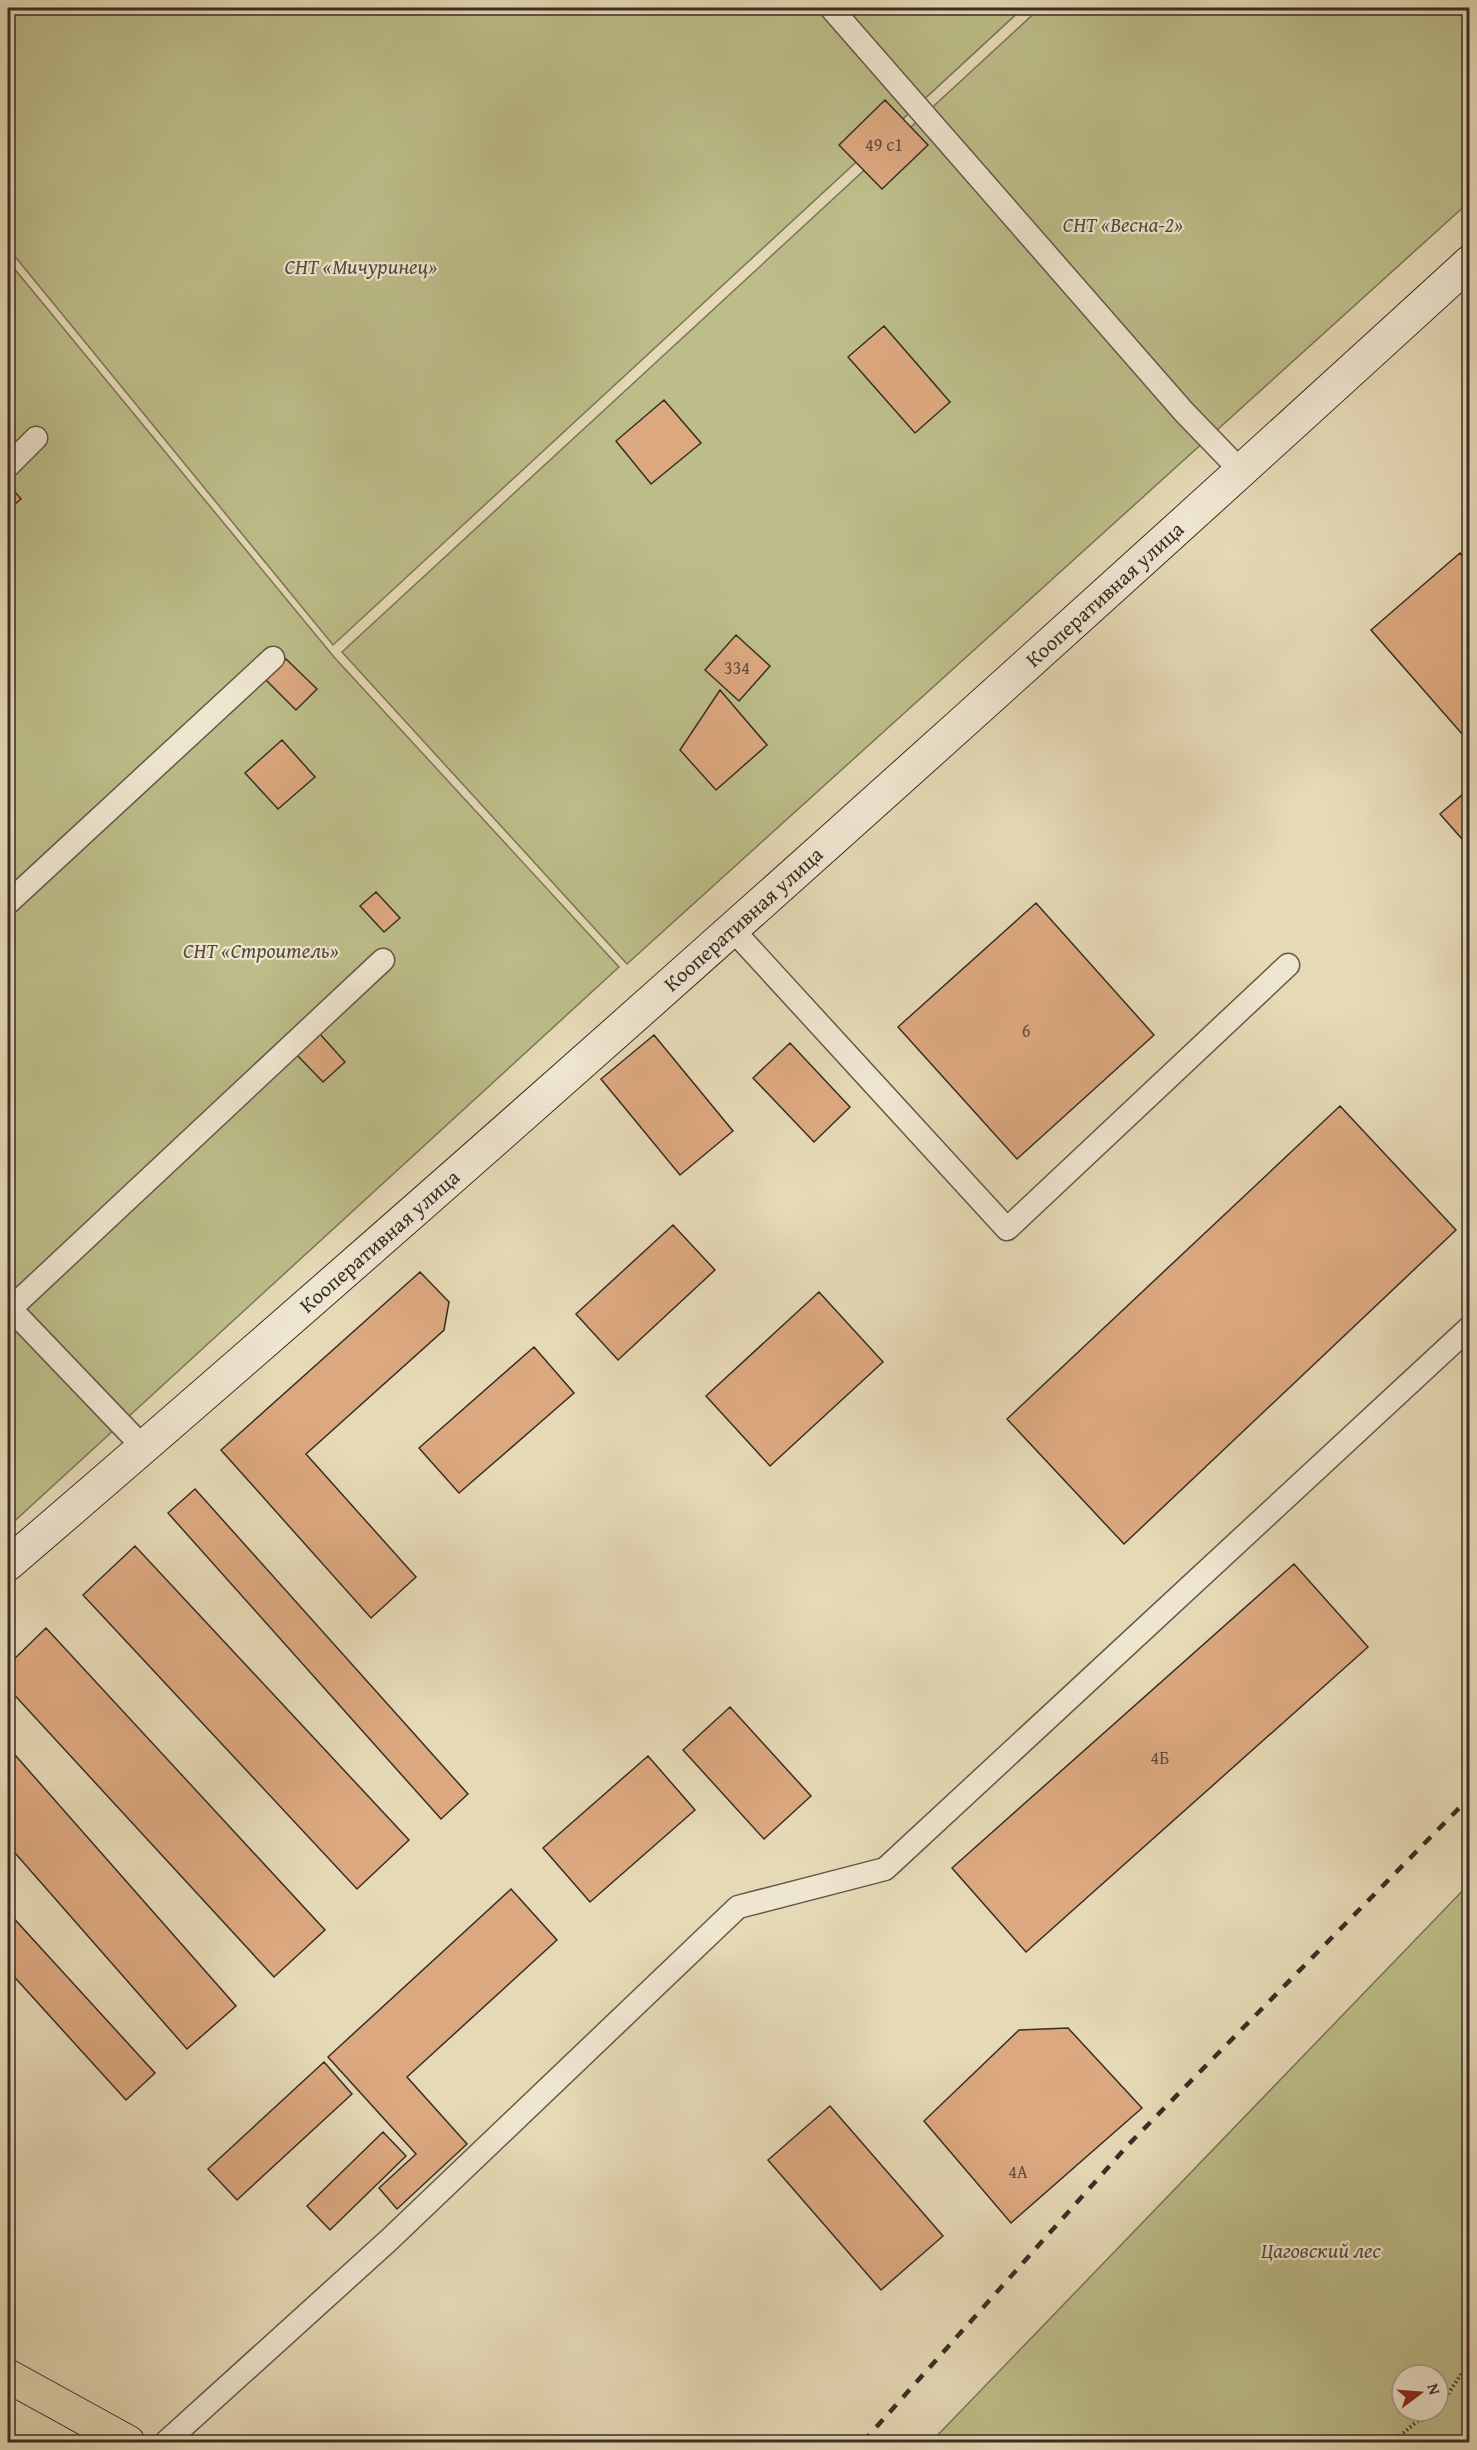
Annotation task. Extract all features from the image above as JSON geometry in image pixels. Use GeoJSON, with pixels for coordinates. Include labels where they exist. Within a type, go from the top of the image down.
{"type":"FeatureCollection","features":[{"type":"Feature","properties":{"kind":"main road","name":"Кооперативная улица"},"geometry":{"type":"LineString","coordinates":[[8,1564],[733,930],[1470,262]]}},
{"type":"Feature","properties":{"kind":"main road"},"geometry":{"type":"LineString","coordinates":[[13,2388],[128,2442]]}},
{"type":"Feature","properties":{"kind":"lane"},"geometry":{"type":"LineString","coordinates":[[831,8],[1184,412],[1241,471]]}},
{"type":"Feature","properties":{"kind":"lane"},"geometry":{"type":"LineString","coordinates":[[8,466],[36,438]]}},
{"type":"Feature","properties":{"kind":"lane"},"geometry":{"type":"LineString","coordinates":[[8,903],[273,658]]}},
{"type":"Feature","properties":{"kind":"lane"},"geometry":{"type":"LineString","coordinates":[[733,930],[1007,1229],[1288,965]]}},
{"type":"Feature","properties":{"kind":"lane"},"geometry":{"type":"LineString","coordinates":[[143,1448],[8,1308],[383,960]]}},
{"type":"Feature","properties":{"kind":"lane"},"geometry":{"type":"LineString","coordinates":[[166,2442],[396,2234],[738,1907],[885,1869],[1470,1327]]}},
{"type":"Feature","properties":{"kind":"path"},"geometry":{"type":"LineString","coordinates":[[1450,2391],[1470,2361]]}},
{"type":"Feature","properties":{"kind":"path"},"geometry":{"type":"LineString","coordinates":[[1393,2442],[1415,2423]]}},
{"type":"Feature","properties":{"kind":"green space","name":"СНТ «Мичуринец»"},"geometry":{"type":"Polygon","coordinates":[[[8,8],[1023,8],[333,645],[8,248],[8,8]]]}},
{"type":"Feature","properties":{"kind":"green space","name":"СНТ «Весна-2»"},"geometry":{"type":"Polygon","coordinates":[[[1040,8],[1469,8],[1469,202],[627,964],[342,652],[1040,8]]]}},
{"type":"Feature","properties":{"kind":"green space","name":"СНТ «Строитель»"},"geometry":{"type":"Polygon","coordinates":[[[8,261],[334,657],[619,967],[8,1527],[8,261]]]}},
{"type":"Feature","properties":{"kind":"green space","name":"Цаговский лес"},"geometry":{"type":"Polygon","coordinates":[[[1469,1884],[1469,2442],[931,2442],[1469,1884]]]}},
{"type":"Feature","properties":{"kind":"building"},"geometry":{"type":"Polygon","coordinates":[[[885,100],[928,145],[882,189],[839,145],[885,100]]]}},
{"type":"Feature","properties":{"kind":"building"},"geometry":{"type":"Polygon","coordinates":[[[884,326],[950,402],[915,433],[848,357],[884,326]]]}},
{"type":"Feature","properties":{"kind":"building"},"geometry":{"type":"Polygon","coordinates":[[[664,400],[701,443],[651,484],[616,441],[664,400]]]}},
{"type":"Feature","properties":{"kind":"building"},"geometry":{"type":"Polygon","coordinates":[[[8,484],[21,499],[8,510],[8,484]]]}},
{"type":"Feature","properties":{"kind":"building"},"geometry":{"type":"Polygon","coordinates":[[[1460,553],[1470,564],[1470,743],[1371,630],[1460,553]]]}},
{"type":"Feature","properties":{"kind":"building"},"geometry":{"type":"Polygon","coordinates":[[[736,635],[770,666],[739,701],[705,670],[736,635]]]}},
{"type":"Feature","properties":{"kind":"building"},"geometry":{"type":"Polygon","coordinates":[[[286,659],[317,689],[296,710],[265,679],[286,659]]]}},
{"type":"Feature","properties":{"kind":"building"},"geometry":{"type":"Polygon","coordinates":[[[720,690],[767,745],[716,790],[680,750],[720,690]]]}},
{"type":"Feature","properties":{"kind":"building"},"geometry":{"type":"Polygon","coordinates":[[[282,740],[315,777],[278,809],[245,773],[282,740]]]}},
{"type":"Feature","properties":{"kind":"building"},"geometry":{"type":"Polygon","coordinates":[[[1470,788],[1470,848],[1440,814],[1470,788]]]}},
{"type":"Feature","properties":{"kind":"building"},"geometry":{"type":"Polygon","coordinates":[[[376,892],[400,918],[384,932],[360,906],[376,892]]]}},
{"type":"Feature","properties":{"kind":"building"},"geometry":{"type":"Polygon","coordinates":[[[1036,903],[1154,1035],[1017,1159],[898,1027],[1036,903]]]}},
{"type":"Feature","properties":{"kind":"building"},"geometry":{"type":"Polygon","coordinates":[[[319,1033],[345,1062],[323,1082],[296,1054],[319,1033]]]}},
{"type":"Feature","properties":{"kind":"building"},"geometry":{"type":"Polygon","coordinates":[[[654,1035],[733,1131],[680,1175],[601,1079],[654,1035]]]}},
{"type":"Feature","properties":{"kind":"building"},"geometry":{"type":"Polygon","coordinates":[[[790,1043],[850,1107],[814,1142],[753,1078],[790,1043]]]}},
{"type":"Feature","properties":{"kind":"building"},"geometry":{"type":"Polygon","coordinates":[[[1340,1106],[1456,1230],[1124,1544],[1007,1419],[1340,1106]]]}},
{"type":"Feature","properties":{"kind":"building"},"geometry":{"type":"Polygon","coordinates":[[[673,1225],[715,1270],[618,1360],[576,1314],[673,1225]]]}},
{"type":"Feature","properties":{"kind":"building"},"geometry":{"type":"Polygon","coordinates":[[[420,1272],[449,1302],[444,1330],[306,1454],[416,1577],[371,1618],[221,1450],[420,1272]]]}},
{"type":"Feature","properties":{"kind":"building"},"geometry":{"type":"Polygon","coordinates":[[[819,1292],[883,1362],[770,1466],[706,1396],[819,1292]]]}},
{"type":"Feature","properties":{"kind":"building"},"geometry":{"type":"Polygon","coordinates":[[[534,1347],[574,1393],[459,1493],[419,1448],[534,1347]]]}},
{"type":"Feature","properties":{"kind":"building"},"geometry":{"type":"Polygon","coordinates":[[[195,1489],[468,1794],[441,1819],[168,1513],[195,1489]]]}},
{"type":"Feature","properties":{"kind":"building"},"geometry":{"type":"Polygon","coordinates":[[[135,1546],[409,1840],[357,1889],[83,1595],[135,1546]]]}},
{"type":"Feature","properties":{"kind":"building"},"geometry":{"type":"Polygon","coordinates":[[[1294,1564],[1368,1647],[1026,1952],[952,1868],[1294,1564]]]}},
{"type":"Feature","properties":{"kind":"building"},"geometry":{"type":"Polygon","coordinates":[[[46,1628],[325,1930],[274,1977],[8,1688],[8,1665],[46,1628]]]}},
{"type":"Feature","properties":{"kind":"building"},"geometry":{"type":"Polygon","coordinates":[[[730,1707],[811,1796],[764,1839],[683,1750],[730,1707]]]}},
{"type":"Feature","properties":{"kind":"building"},"geometry":{"type":"Polygon","coordinates":[[[8,1747],[236,2006],[187,2049],[8,1845],[8,1747]]]}},
{"type":"Feature","properties":{"kind":"building"},"geometry":{"type":"Polygon","coordinates":[[[648,1756],[695,1810],[590,1902],[543,1848],[648,1756]]]}},
{"type":"Feature","properties":{"kind":"building"},"geometry":{"type":"Polygon","coordinates":[[[511,1889],[557,1940],[407,2077],[467,2144],[397,2209],[379,2188],[416,2154],[328,2057],[511,1889]]]}},
{"type":"Feature","properties":{"kind":"building"},"geometry":{"type":"Polygon","coordinates":[[[8,1912],[155,2073],[126,2100],[8,1970],[8,1912]]]}},
{"type":"Feature","properties":{"kind":"building"},"geometry":{"type":"Polygon","coordinates":[[[1068,2028],[1142,2108],[1011,2223],[924,2121],[1019,2030],[1068,2028]]]}},
{"type":"Feature","properties":{"kind":"building"},"geometry":{"type":"Polygon","coordinates":[[[324,2062],[352,2094],[237,2200],[208,2169],[324,2062]]]}},
{"type":"Feature","properties":{"kind":"building"},"geometry":{"type":"Polygon","coordinates":[[[830,2106],[943,2236],[881,2290],[768,2160],[830,2106]]]}},
{"type":"Feature","properties":{"kind":"building"},"geometry":{"type":"Polygon","coordinates":[[[383,2132],[406,2156],[330,2230],[307,2206],[383,2132]]]}},
{"type":"Feature","properties":{"kind":"railway"},"geometry":{"type":"LineString","coordinates":[[863,2442],[1129,2144],[1470,1797]]}}]}
